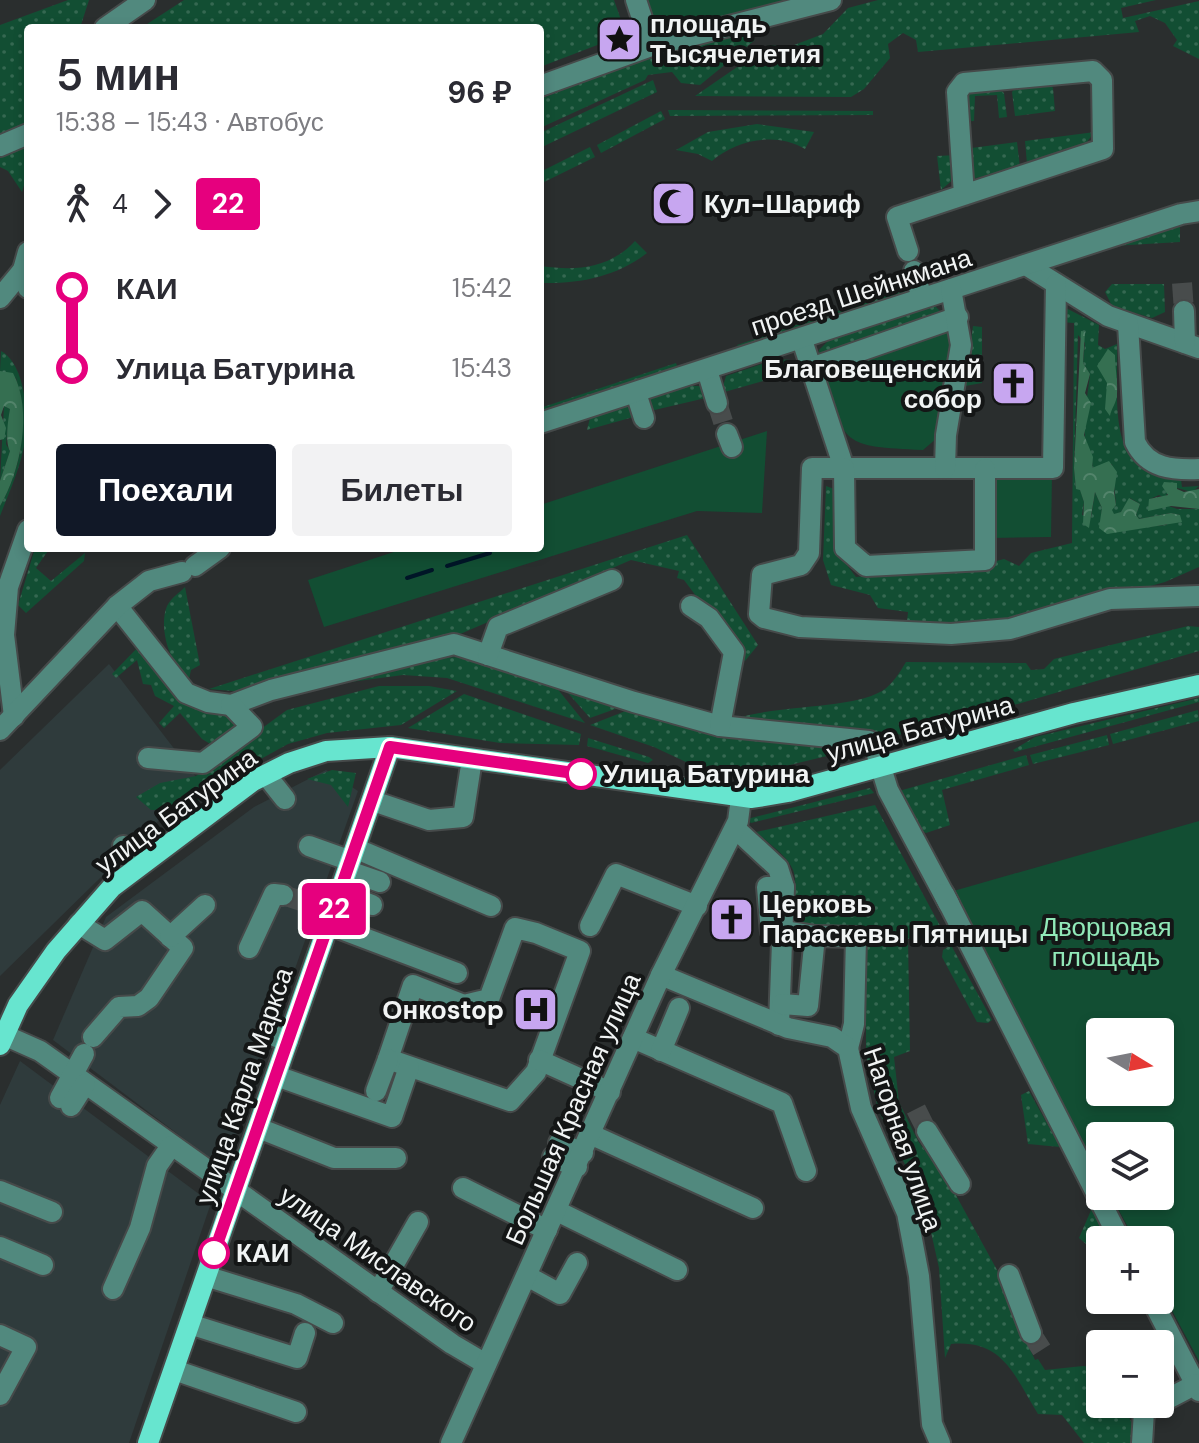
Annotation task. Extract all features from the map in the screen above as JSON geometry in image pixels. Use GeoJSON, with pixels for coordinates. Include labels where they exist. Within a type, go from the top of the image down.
{"type":"FeatureCollection","features":[{"type":"Feature","properties":{"kind":"main road","name":"улица Батурина"},"geometry":{"type":"LineString","coordinates":[[1,1036],[18,1005],[79,924],[112,887],[266,775],[326,751],[396,748],[741,798],[788,792],[1074,713],[1199,685]]}},
{"type":"Feature","properties":{"kind":"main road","name":"улица Карла Маркса"},"geometry":{"type":"LineString","coordinates":[[160,1443],[330,916],[382,804],[396,748]]}},
{"type":"Feature","properties":{"kind":"main road","name":"улица Карла Маркса"},"geometry":{"type":"LineString","coordinates":[[148,1443],[285,1079],[330,916],[349,896],[396,748]]}},
{"type":"Feature","properties":{"kind":"street"},"geometry":{"type":"LineString","coordinates":[[111,24],[145,0]]}},
{"type":"Feature","properties":{"kind":"street"},"geometry":{"type":"LineString","coordinates":[[636,0],[651,46]]}},
{"type":"Feature","properties":{"kind":"street"},"geometry":{"type":"LineString","coordinates":[[544,85],[651,46],[831,0]]}},
{"type":"Feature","properties":{"kind":"street"},"geometry":{"type":"LineString","coordinates":[[922,298],[897,217],[964,195],[1103,149],[1102,80],[1093,71],[964,83],[957,92],[964,195]]}},
{"type":"Feature","properties":{"kind":"street"},"geometry":{"type":"LineString","coordinates":[[0,146],[24,136]]}},
{"type":"Feature","properties":{"kind":"street","name":"проезд Шейнкмана"},"geometry":{"type":"LineString","coordinates":[[544,422],[1181,214],[1199,211]]}},
{"type":"Feature","properties":{"kind":"street"},"geometry":{"type":"LineString","coordinates":[[1026,265],[1128,324],[1192,345]]}},
{"type":"Feature","properties":{"kind":"street"},"geometry":{"type":"LineString","coordinates":[[0,298],[24,272]]}},
{"type":"Feature","properties":{"kind":"street"},"geometry":{"type":"LineString","coordinates":[[1056,284],[1053,468],[812,468],[809,553],[801,565],[762,575],[759,614],[800,627],[951,634],[1010,629],[1110,599],[1199,596]]}},
{"type":"Feature","properties":{"kind":"street"},"geometry":{"type":"LineString","coordinates":[[945,468],[946,435],[961,345],[951,289]]}},
{"type":"Feature","properties":{"kind":"street"},"geometry":{"type":"LineString","coordinates":[[1184,311],[1192,345]]}},
{"type":"Feature","properties":{"kind":"street"},"geometry":{"type":"LineString","coordinates":[[811,368],[958,317]]}},
{"type":"Feature","properties":{"kind":"street"},"geometry":{"type":"LineString","coordinates":[[1128,324],[1131,432],[1135,442],[1143,455],[1160,467],[1199,469]]}},
{"type":"Feature","properties":{"kind":"street"},"geometry":{"type":"LineString","coordinates":[[802,340],[844,468],[845,548],[866,566],[985,560],[985,469]]}},
{"type":"Feature","properties":{"kind":"street"},"geometry":{"type":"LineString","coordinates":[[707,370],[717,403]]}},
{"type":"Feature","properties":{"kind":"street"},"geometry":{"type":"LineString","coordinates":[[636,393],[644,418]]}},
{"type":"Feature","properties":{"kind":"street"},"geometry":{"type":"LineString","coordinates":[[7,723],[2,636],[8,587],[24,541]]}},
{"type":"Feature","properties":{"kind":"street"},"geometry":{"type":"LineString","coordinates":[[7,723],[117,606],[149,581],[189,569],[214,552]]}},
{"type":"Feature","properties":{"kind":"street"},"geometry":{"type":"LineString","coordinates":[[488,655],[498,627],[612,580]]}},
{"type":"Feature","properties":{"kind":"street"},"geometry":{"type":"LineString","coordinates":[[117,606],[186,693],[208,702],[231,705],[271,690],[454,644],[720,726],[869,741],[874,745],[888,790],[935,875],[1113,1226]]}},
{"type":"Feature","properties":{"kind":"street"},"geometry":{"type":"LineString","coordinates":[[691,606],[709,618],[734,652],[720,726]]}},
{"type":"Feature","properties":{"kind":"street"},"geometry":{"type":"LineString","coordinates":[[148,758],[203,763],[252,727],[231,705]]}},
{"type":"Feature","properties":{"kind":"street"},"geometry":{"type":"LineString","coordinates":[[382,804],[429,820],[463,817],[472,759]]}},
{"type":"Feature","properties":{"kind":"street"},"geometry":{"type":"LineString","coordinates":[[266,775],[285,799]]}},
{"type":"Feature","properties":{"kind":"street","name":"Большая Красная улица"},"geometry":{"type":"LineString","coordinates":[[451,1443],[661,975],[738,821],[741,798]]}},
{"type":"Feature","properties":{"kind":"street"},"geometry":{"type":"LineString","coordinates":[[739,832],[778,868],[784,887],[778,932],[782,1004],[779,1025]]}},
{"type":"Feature","properties":{"kind":"street"},"geometry":{"type":"LineString","coordinates":[[123,846],[140,865]]}},
{"type":"Feature","properties":{"kind":"street"},"geometry":{"type":"LineString","coordinates":[[309,846],[360,857],[491,906]]}},
{"type":"Feature","properties":{"kind":"street"},"geometry":{"type":"LineString","coordinates":[[360,857],[393,851]]}},
{"type":"Feature","properties":{"kind":"street"},"geometry":{"type":"LineString","coordinates":[[360,857],[380,882]]}},
{"type":"Feature","properties":{"kind":"street"},"geometry":{"type":"LineString","coordinates":[[590,926],[616,874],[697,906]]}},
{"type":"Feature","properties":{"kind":"street"},"geometry":{"type":"LineString","coordinates":[[249,948],[274,894],[283,895]]}},
{"type":"Feature","properties":{"kind":"street"},"geometry":{"type":"LineString","coordinates":[[349,896],[372,905]]}},
{"type":"Feature","properties":{"kind":"street"},"geometry":{"type":"LineString","coordinates":[[170,937],[205,905]]}},
{"type":"Feature","properties":{"kind":"street"},"geometry":{"type":"LineString","coordinates":[[66,1102],[79,1080],[88,1046],[119,1007],[138,1006],[149,998],[183,948],[142,911],[105,940],[79,924]]}},
{"type":"Feature","properties":{"kind":"street"},"geometry":{"type":"LineString","coordinates":[[330,916],[457,973]]}},
{"type":"Feature","properties":{"kind":"street"},"geometry":{"type":"LineString","coordinates":[[388,1059],[510,1101],[536,1072],[580,951],[515,928],[489,999],[464,1005],[413,985]]}},
{"type":"Feature","properties":{"kind":"street"},"geometry":{"type":"LineString","coordinates":[[778,932],[856,937],[850,1058]]}},
{"type":"Feature","properties":{"kind":"street"},"geometry":{"type":"LineString","coordinates":[[782,1004],[808,1006],[815,936]]}},
{"type":"Feature","properties":{"kind":"street"},"geometry":{"type":"LineString","coordinates":[[376,1091],[422,959]]}},
{"type":"Feature","properties":{"kind":"street","name":"Нагорная улица"},"geometry":{"type":"LineString","coordinates":[[661,975],[779,1025],[832,1037],[850,1058],[861,1108],[907,1213],[919,1276],[932,1424],[940,1443]]}},
{"type":"Feature","properties":{"kind":"street"},"geometry":{"type":"LineString","coordinates":[[661,1051],[679,1008]]}},
{"type":"Feature","properties":{"kind":"street"},"geometry":{"type":"LineString","coordinates":[[266,1033],[288,1041]]}},
{"type":"Feature","properties":{"kind":"street","name":"улица Миславского"},"geometry":{"type":"LineString","coordinates":[[1,1036],[40,1051],[79,1080],[134,1107],[239,1195],[486,1364]]}},
{"type":"Feature","properties":{"kind":"street"},"geometry":{"type":"LineString","coordinates":[[633,1038],[782,1103],[806,1171]]}},
{"type":"Feature","properties":{"kind":"street"},"geometry":{"type":"LineString","coordinates":[[539,1060],[610,1092]]}},
{"type":"Feature","properties":{"kind":"street"},"geometry":{"type":"LineString","coordinates":[[285,1079],[392,1117],[409,1067]]}},
{"type":"Feature","properties":{"kind":"street"},"geometry":{"type":"LineString","coordinates":[[266,1131],[334,1158],[396,1158]]}},
{"type":"Feature","properties":{"kind":"street"},"geometry":{"type":"LineString","coordinates":[[927,1131],[960,1184]]}},
{"type":"Feature","properties":{"kind":"street"},"geometry":{"type":"LineString","coordinates":[[113,1289],[140,1228],[168,1136]]}},
{"type":"Feature","properties":{"kind":"street"},"geometry":{"type":"LineString","coordinates":[[556,1150],[584,1151],[753,1208]]}},
{"type":"Feature","properties":{"kind":"street"},"geometry":{"type":"LineString","coordinates":[[463,1188],[547,1230]]}},
{"type":"Feature","properties":{"kind":"street"},"geometry":{"type":"LineString","coordinates":[[0,1191],[52,1212]]}},
{"type":"Feature","properties":{"kind":"street"},"geometry":{"type":"LineString","coordinates":[[557,1211],[677,1270]]}},
{"type":"Feature","properties":{"kind":"street"},"geometry":{"type":"LineString","coordinates":[[378,1292],[418,1222]]}},
{"type":"Feature","properties":{"kind":"street"},"geometry":{"type":"LineString","coordinates":[[0,1247],[43,1265]]}},
{"type":"Feature","properties":{"kind":"street"},"geometry":{"type":"LineString","coordinates":[[527,1276],[560,1294],[577,1263]]}},
{"type":"Feature","properties":{"kind":"street"},"geometry":{"type":"LineString","coordinates":[[1009,1275],[1031,1333]]}},
{"type":"Feature","properties":{"kind":"street"},"geometry":{"type":"LineString","coordinates":[[215,1279],[296,1304],[333,1323]]}},
{"type":"Feature","properties":{"kind":"street"},"geometry":{"type":"LineString","coordinates":[[1159,1314],[1197,1388],[1174,1401]]}},
{"type":"Feature","properties":{"kind":"street"},"geometry":{"type":"LineString","coordinates":[[199,1327],[297,1358],[305,1333]]}},
{"type":"Feature","properties":{"kind":"street"},"geometry":{"type":"LineString","coordinates":[[0,1335],[26,1347],[0,1395]]}},
{"type":"Feature","properties":{"kind":"street"},"geometry":{"type":"LineString","coordinates":[[183,1373],[296,1412]]}},
{"type":"Feature","properties":{"kind":"street"},"geometry":{"type":"LineString","coordinates":[[1142,1443],[1144,1418]]}},
{"type":"Feature","properties":{"kind":"shaded area"},"geometry":{"type":"Polygon","coordinates":[[[109,664],[199,781],[0,976],[0,770],[109,664]]]}},
{"type":"Feature","properties":{"kind":"shaded area"},"geometry":{"type":"Polygon","coordinates":[[[326,770],[358,791],[224,1169],[53,1040],[106,917],[254,807],[326,770]]]}},
{"type":"Feature","properties":{"kind":"shaded area"},"geometry":{"type":"Polygon","coordinates":[[[20,1061],[211,1203],[129,1443],[0,1443],[0,1105],[20,1061]]]}},
{"type":"Feature","properties":{"kind":"green space"},"geometry":{"type":"Polygon","coordinates":[[[68,0],[89,0],[81,24],[24,24],[24,130],[0,139],[0,25],[68,0]]]}},
{"type":"Feature","properties":{"kind":"green space"},"geometry":{"type":"Polygon","coordinates":[[[184,0],[614,0],[626,34],[544,65],[544,24],[147,24],[184,0]]]}},
{"type":"Feature","properties":{"kind":"green space"},"geometry":{"type":"Polygon","coordinates":[[[645,0],[802,0],[657,35],[645,0]]]}},
{"type":"Feature","properties":{"kind":"green space"},"geometry":{"type":"Polygon","coordinates":[[[878,0],[1156,0],[1121,8],[1123,18],[1199,1],[1199,59],[1173,46],[1177,40],[1165,23],[1150,16],[1135,21],[1139,32],[918,52],[916,40],[903,33],[888,44],[890,58],[864,89],[851,97],[695,96],[769,45],[789,47],[823,34],[848,8],[878,0]]]}},
{"type":"Feature","properties":{"kind":"green space"},"geometry":{"type":"Polygon","coordinates":[[[741,32],[755,40],[700,85],[681,83],[672,72],[648,75],[645,80],[544,126],[544,97],[632,64],[741,32]]]}},
{"type":"Feature","properties":{"kind":"green space"},"geometry":{"type":"Polygon","coordinates":[[[653,80],[657,92],[544,146],[544,131],[653,80]]]}},
{"type":"Feature","properties":{"kind":"green space"},"geometry":{"type":"Polygon","coordinates":[[[1047,81],[1053,88],[1055,111],[1015,116],[1012,92],[1018,84],[1047,81]]]}},
{"type":"Feature","properties":{"kind":"green space"},"geometry":{"type":"Polygon","coordinates":[[[998,88],[1004,93],[1007,117],[999,118],[997,95],[975,96],[974,121],[962,122],[964,93],[998,88]]]}},
{"type":"Feature","properties":{"kind":"green space"},"geometry":{"type":"Polygon","coordinates":[[[668,110],[873,111],[873,115],[670,116],[668,110]]]}},
{"type":"Feature","properties":{"kind":"green space"},"geometry":{"type":"Polygon","coordinates":[[[661,111],[665,119],[601,153],[597,145],[661,111]]]}},
{"type":"Feature","properties":{"kind":"green space"},"geometry":{"type":"Polygon","coordinates":[[[757,124],[814,132],[805,149],[782,141],[757,140],[733,147],[712,161],[698,154],[676,150],[708,132],[757,124]]]}},
{"type":"Feature","properties":{"kind":"green space"},"geometry":{"type":"Polygon","coordinates":[[[1095,132],[1085,144],[1027,164],[1025,141],[1095,132]]]}},
{"type":"Feature","properties":{"kind":"green space"},"geometry":{"type":"Polygon","coordinates":[[[1017,142],[1020,167],[972,179],[964,149],[1017,142]]]}},
{"type":"Feature","properties":{"kind":"green space"},"geometry":{"type":"Polygon","coordinates":[[[24,145],[22,192],[8,171],[0,167],[0,154],[24,145]]]}},
{"type":"Feature","properties":{"kind":"green space"},"geometry":{"type":"Polygon","coordinates":[[[590,147],[595,157],[544,182],[544,170],[590,147]]]}},
{"type":"Feature","properties":{"kind":"green space"},"geometry":{"type":"Polygon","coordinates":[[[957,155],[955,178],[941,190],[937,156],[957,155]]]}},
{"type":"Feature","properties":{"kind":"green space"},"geometry":{"type":"Polygon","coordinates":[[[1180,218],[1180,242],[1112,246],[1180,218]]]}},
{"type":"Feature","properties":{"kind":"green space"},"geometry":{"type":"Polygon","coordinates":[[[635,241],[647,253],[610,273],[583,280],[544,283],[544,266],[591,266],[625,250],[635,241]]]}},
{"type":"Feature","properties":{"kind":"green space"},"geometry":{"type":"Polygon","coordinates":[[[1112,284],[1164,284],[1165,312],[1152,318],[1112,306],[1105,292],[1112,284]]]}},
{"type":"Feature","properties":{"kind":"green space"},"geometry":{"type":"Polygon","coordinates":[[[909,287],[911,294],[739,351],[737,345],[909,287]]]}},
{"type":"Feature","properties":{"kind":"green space"},"geometry":{"type":"Polygon","coordinates":[[[934,305],[942,313],[818,361],[819,350],[832,337],[934,305]]]}},
{"type":"Feature","properties":{"kind":"green space"},"geometry":{"type":"Polygon","coordinates":[[[1064,307],[1099,325],[1098,345],[1105,349],[1117,344],[1120,432],[1127,451],[1138,466],[1156,476],[1181,480],[1182,487],[1199,486],[1192,492],[1177,488],[1168,491],[1165,498],[1159,495],[1150,499],[1177,509],[1199,509],[1199,567],[1165,582],[1038,617],[906,630],[908,612],[878,608],[870,595],[831,585],[823,560],[826,486],[834,489],[843,560],[856,577],[982,565],[1004,559],[1019,566],[1031,553],[1072,543],[1074,323],[1060,322],[1064,307]],[[1078,335],[1074,468],[1076,489],[1080,489],[1084,502],[1082,515],[1091,518],[1095,492],[1102,508],[1101,519],[1113,530],[1166,525],[1180,515],[1171,513],[1139,519],[1136,515],[1140,504],[1130,498],[1121,512],[1114,515],[1111,510],[1116,505],[1112,464],[1092,468],[1085,437],[1090,374],[1083,363],[1085,343],[1078,335]]]}},
{"type":"Feature","properties":{"kind":"green space"},"geometry":{"type":"Polygon","coordinates":[[[942,325],[955,332],[937,438],[923,450],[876,447],[851,437],[836,414],[822,370],[942,325]]]}},
{"type":"Feature","properties":{"kind":"green space"},"geometry":{"type":"Polygon","coordinates":[[[973,326],[982,327],[982,383],[965,386],[973,326]]]}},
{"type":"Feature","properties":{"kind":"green space"},"geometry":{"type":"Polygon","coordinates":[[[1081,331],[1085,332],[1083,363],[1090,374],[1085,393],[1091,403],[1084,435],[1093,457],[1092,468],[1109,461],[1117,472],[1114,514],[1121,512],[1129,498],[1140,504],[1136,515],[1139,519],[1171,513],[1180,515],[1182,522],[1107,534],[1099,528],[1102,508],[1095,492],[1089,528],[1083,524],[1084,502],[1080,490],[1076,489],[1074,468],[1081,331]]]}},
{"type":"Feature","properties":{"kind":"green space"},"geometry":{"type":"Polygon","coordinates":[[[1108,349],[1115,355],[1117,384],[1117,397],[1110,416],[1105,409],[1107,383],[1097,366],[1108,349]]]}},
{"type":"Feature","properties":{"kind":"green space"},"geometry":{"type":"Polygon","coordinates":[[[1,351],[10,358],[21,382],[24,445],[0,516],[0,506],[18,460],[22,411],[16,378],[0,371],[1,351]]]}},
{"type":"Feature","properties":{"kind":"green space"},"geometry":{"type":"Polygon","coordinates":[[[777,359],[791,360],[801,370],[721,393],[726,376],[777,359]]]}},
{"type":"Feature","properties":{"kind":"green space"},"geometry":{"type":"Polygon","coordinates":[[[676,363],[679,371],[544,416],[544,407],[676,363]]]}},
{"type":"Feature","properties":{"kind":"green space"},"geometry":{"type":"Polygon","coordinates":[[[0,371],[13,373],[19,388],[23,422],[19,458],[0,506],[0,481],[10,451],[7,437],[10,409],[4,406],[1,415],[6,428],[4,439],[0,440],[0,371]]]}},
{"type":"Feature","properties":{"kind":"green space"},"geometry":{"type":"Polygon","coordinates":[[[689,386],[701,386],[710,397],[646,412],[650,399],[689,386]]]}},
{"type":"Feature","properties":{"kind":"green space"},"geometry":{"type":"Polygon","coordinates":[[[4,406],[10,409],[6,444],[10,451],[0,481],[4,406]]]}},
{"type":"Feature","properties":{"kind":"green space"},"geometry":{"type":"Polygon","coordinates":[[[631,407],[637,416],[587,430],[590,418],[631,407]]]}},
{"type":"Feature","properties":{"kind":"green space"},"geometry":{"type":"Polygon","coordinates":[[[767,431],[762,513],[697,511],[324,627],[308,580],[394,552],[544,552],[544,504],[767,431]]]}},
{"type":"Feature","properties":{"kind":"green space"},"geometry":{"type":"Polygon","coordinates":[[[1052,473],[1051,537],[991,538],[990,475],[1052,473]]]}},
{"type":"Feature","properties":{"kind":"green space"},"geometry":{"type":"Polygon","coordinates":[[[1164,482],[1177,483],[1177,489],[1184,492],[1199,489],[1199,509],[1171,506],[1148,511],[1149,499],[1168,495],[1162,486],[1164,482]]]}},
{"type":"Feature","properties":{"kind":"green space"},"geometry":{"type":"Polygon","coordinates":[[[687,535],[758,645],[745,661],[684,580],[677,578],[679,571],[631,560],[451,638],[244,692],[209,689],[687,535]]]}},
{"type":"Feature","properties":{"kind":"green space"},"geometry":{"type":"Polygon","coordinates":[[[34,552],[47,552],[36,568],[51,581],[85,553],[84,561],[26,613],[18,605],[34,552]]]}},
{"type":"Feature","properties":{"kind":"green space"},"geometry":{"type":"Polygon","coordinates":[[[185,587],[200,665],[191,670],[189,679],[171,656],[164,625],[167,606],[185,587]]]}},
{"type":"Feature","properties":{"kind":"green space"},"geometry":{"type":"Polygon","coordinates":[[[1188,626],[1199,627],[1199,651],[911,735],[744,726],[738,718],[869,697],[889,685],[906,662],[1026,663],[1031,670],[1044,669],[1054,659],[1188,626]]]}},
{"type":"Feature","properties":{"kind":"green space"},"geometry":{"type":"Polygon","coordinates":[[[141,644],[189,700],[201,707],[230,715],[236,729],[212,745],[202,739],[180,713],[164,728],[159,723],[174,706],[155,696],[151,685],[143,684],[137,660],[116,678],[112,674],[141,644]]]}},
{"type":"Feature","properties":{"kind":"green space"},"geometry":{"type":"Polygon","coordinates":[[[464,657],[556,687],[585,723],[447,678],[403,675],[283,691],[403,659],[464,657]]]}},
{"type":"Feature","properties":{"kind":"green space"},"geometry":{"type":"Polygon","coordinates":[[[379,686],[429,686],[457,691],[401,725],[327,733],[288,744],[230,776],[187,809],[151,810],[136,797],[160,783],[196,776],[287,710],[379,686]]]}},
{"type":"Feature","properties":{"kind":"green space"},"geometry":{"type":"Polygon","coordinates":[[[568,693],[618,708],[590,718],[568,693]]]}},
{"type":"Feature","properties":{"kind":"green space"},"geometry":{"type":"Polygon","coordinates":[[[464,694],[581,734],[579,745],[500,743],[408,728],[464,694]]]}},
{"type":"Feature","properties":{"kind":"green space"},"geometry":{"type":"Polygon","coordinates":[[[1199,698],[1199,702],[1015,752],[1013,750],[1035,737],[1199,698]]]}},
{"type":"Feature","properties":{"kind":"green space"},"geometry":{"type":"Polygon","coordinates":[[[628,710],[720,735],[856,749],[748,775],[703,770],[654,747],[590,725],[628,710]]]}},
{"type":"Feature","properties":{"kind":"green space"},"geometry":{"type":"Polygon","coordinates":[[[1198,710],[1199,721],[1113,744],[1110,734],[1198,710]]]}},
{"type":"Feature","properties":{"kind":"green space"},"geometry":{"type":"Polygon","coordinates":[[[1107,735],[1109,745],[1033,764],[1030,755],[1107,735]]]}},
{"type":"Feature","properties":{"kind":"green space"},"geometry":{"type":"Polygon","coordinates":[[[588,738],[653,760],[648,763],[587,746],[588,738]]]}},
{"type":"Feature","properties":{"kind":"green space"},"geometry":{"type":"Polygon","coordinates":[[[1026,755],[1029,765],[942,790],[950,825],[926,833],[914,826],[899,791],[1026,755]]]}},
{"type":"Feature","properties":{"kind":"green space"},"geometry":{"type":"Polygon","coordinates":[[[332,770],[356,773],[348,807],[331,785],[307,779],[332,770]]]}},
{"type":"Feature","properties":{"kind":"green space"},"geometry":{"type":"Polygon","coordinates":[[[870,788],[874,793],[751,823],[747,819],[870,788]]]}},
{"type":"Feature","properties":{"kind":"green space"},"geometry":{"type":"Polygon","coordinates":[[[875,805],[945,935],[933,941],[926,931],[908,939],[910,1051],[894,1057],[899,1102],[918,1141],[952,1188],[1002,1279],[1007,1302],[1035,1360],[1038,1359],[1045,1370],[1086,1366],[1086,1418],[1129,1418],[1137,1433],[1137,1443],[1084,1443],[1062,1415],[1038,1414],[1005,1362],[983,1347],[951,1344],[945,1358],[939,1268],[925,1205],[878,1110],[866,1055],[866,932],[799,927],[794,913],[793,870],[782,854],[756,832],[875,805]]]}},
{"type":"Feature","properties":{"kind":"green space","name":"Дворцовая площадь"},"geometry":{"type":"Polygon","coordinates":[[[1199,821],[1199,1361],[1174,1314],[1174,1226],[1127,1226],[1119,1210],[1174,1210],[1174,1122],[1086,1122],[1086,1148],[950,892],[1199,821]]]}},
{"type":"Feature","properties":{"kind":"green space"},"geometry":{"type":"Polygon","coordinates":[[[951,945],[992,1020],[988,1023],[977,1022],[942,957],[943,950],[951,945]]]}},
{"type":"Feature","properties":{"kind":"green space"},"geometry":{"type":"Polygon","coordinates":[[[1029,1091],[1060,1147],[1028,1144],[1021,1095],[1029,1091]]]}},
{"type":"Feature","properties":{"kind":"green space"},"geometry":{"type":"Polygon","coordinates":[[[1093,1210],[1102,1226],[1086,1226],[1086,1244],[1079,1238],[1093,1210]]]}},
{"type":"Feature","properties":{"kind":"waterway"},"geometry":{"type":"LineString","coordinates":[[447,566],[490,553]]}},
{"type":"Feature","properties":{"kind":"waterway"},"geometry":{"type":"LineString","coordinates":[[407,578],[432,570]]}},
{"type":"Feature","properties":{"kind":"tunnel"},"geometry":{"type":"LineString","coordinates":[[1182,283],[1184,311]]}},
{"type":"Feature","properties":{"kind":"tunnel"},"geometry":{"type":"LineString","coordinates":[[717,403],[727,434]]}},
{"type":"Feature","properties":{"kind":"tunnel"},"geometry":{"type":"LineString","coordinates":[[283,895],[319,907]]}},
{"type":"Feature","properties":{"kind":"tunnel"},"geometry":{"type":"LineString","coordinates":[[916,1109],[927,1131]]}},
{"type":"Feature","properties":{"kind":"tunnel"},"geometry":{"type":"LineString","coordinates":[[1031,1333],[1045,1355]]}},
{"type":"Feature","properties":{"kind":"bus line","name":"22"},"geometry":{"type":"LineString","coordinates":[[214,1253],[390,747],[581,774]]}},
{"type":"Feature","properties":{"kind":"place","name":"площадь Тысячелетия"},"geometry":{"type":"Point","coordinates":[619,39]}},
{"type":"Feature","properties":{"kind":"place","name":"Кул-Шариф"},"geometry":{"type":"Point","coordinates":[673,204]}},
{"type":"Feature","properties":{"kind":"place","name":"Благовещенский собор"},"geometry":{"type":"Point","coordinates":[1013,384]}},
{"type":"Feature","properties":{"kind":"place","name":"Улица Батурина"},"geometry":{"type":"Point","coordinates":[581,774]}},
{"type":"Feature","properties":{"kind":"place","name":"Церковь Параскевы Пятницы"},"geometry":{"type":"Point","coordinates":[731,919]}},
{"type":"Feature","properties":{"kind":"place","name":"Онкоstop"},"geometry":{"type":"Point","coordinates":[535,1010]}},
{"type":"Feature","properties":{"kind":"place","name":"КАИ"},"geometry":{"type":"Point","coordinates":[214,1253]}}]}
